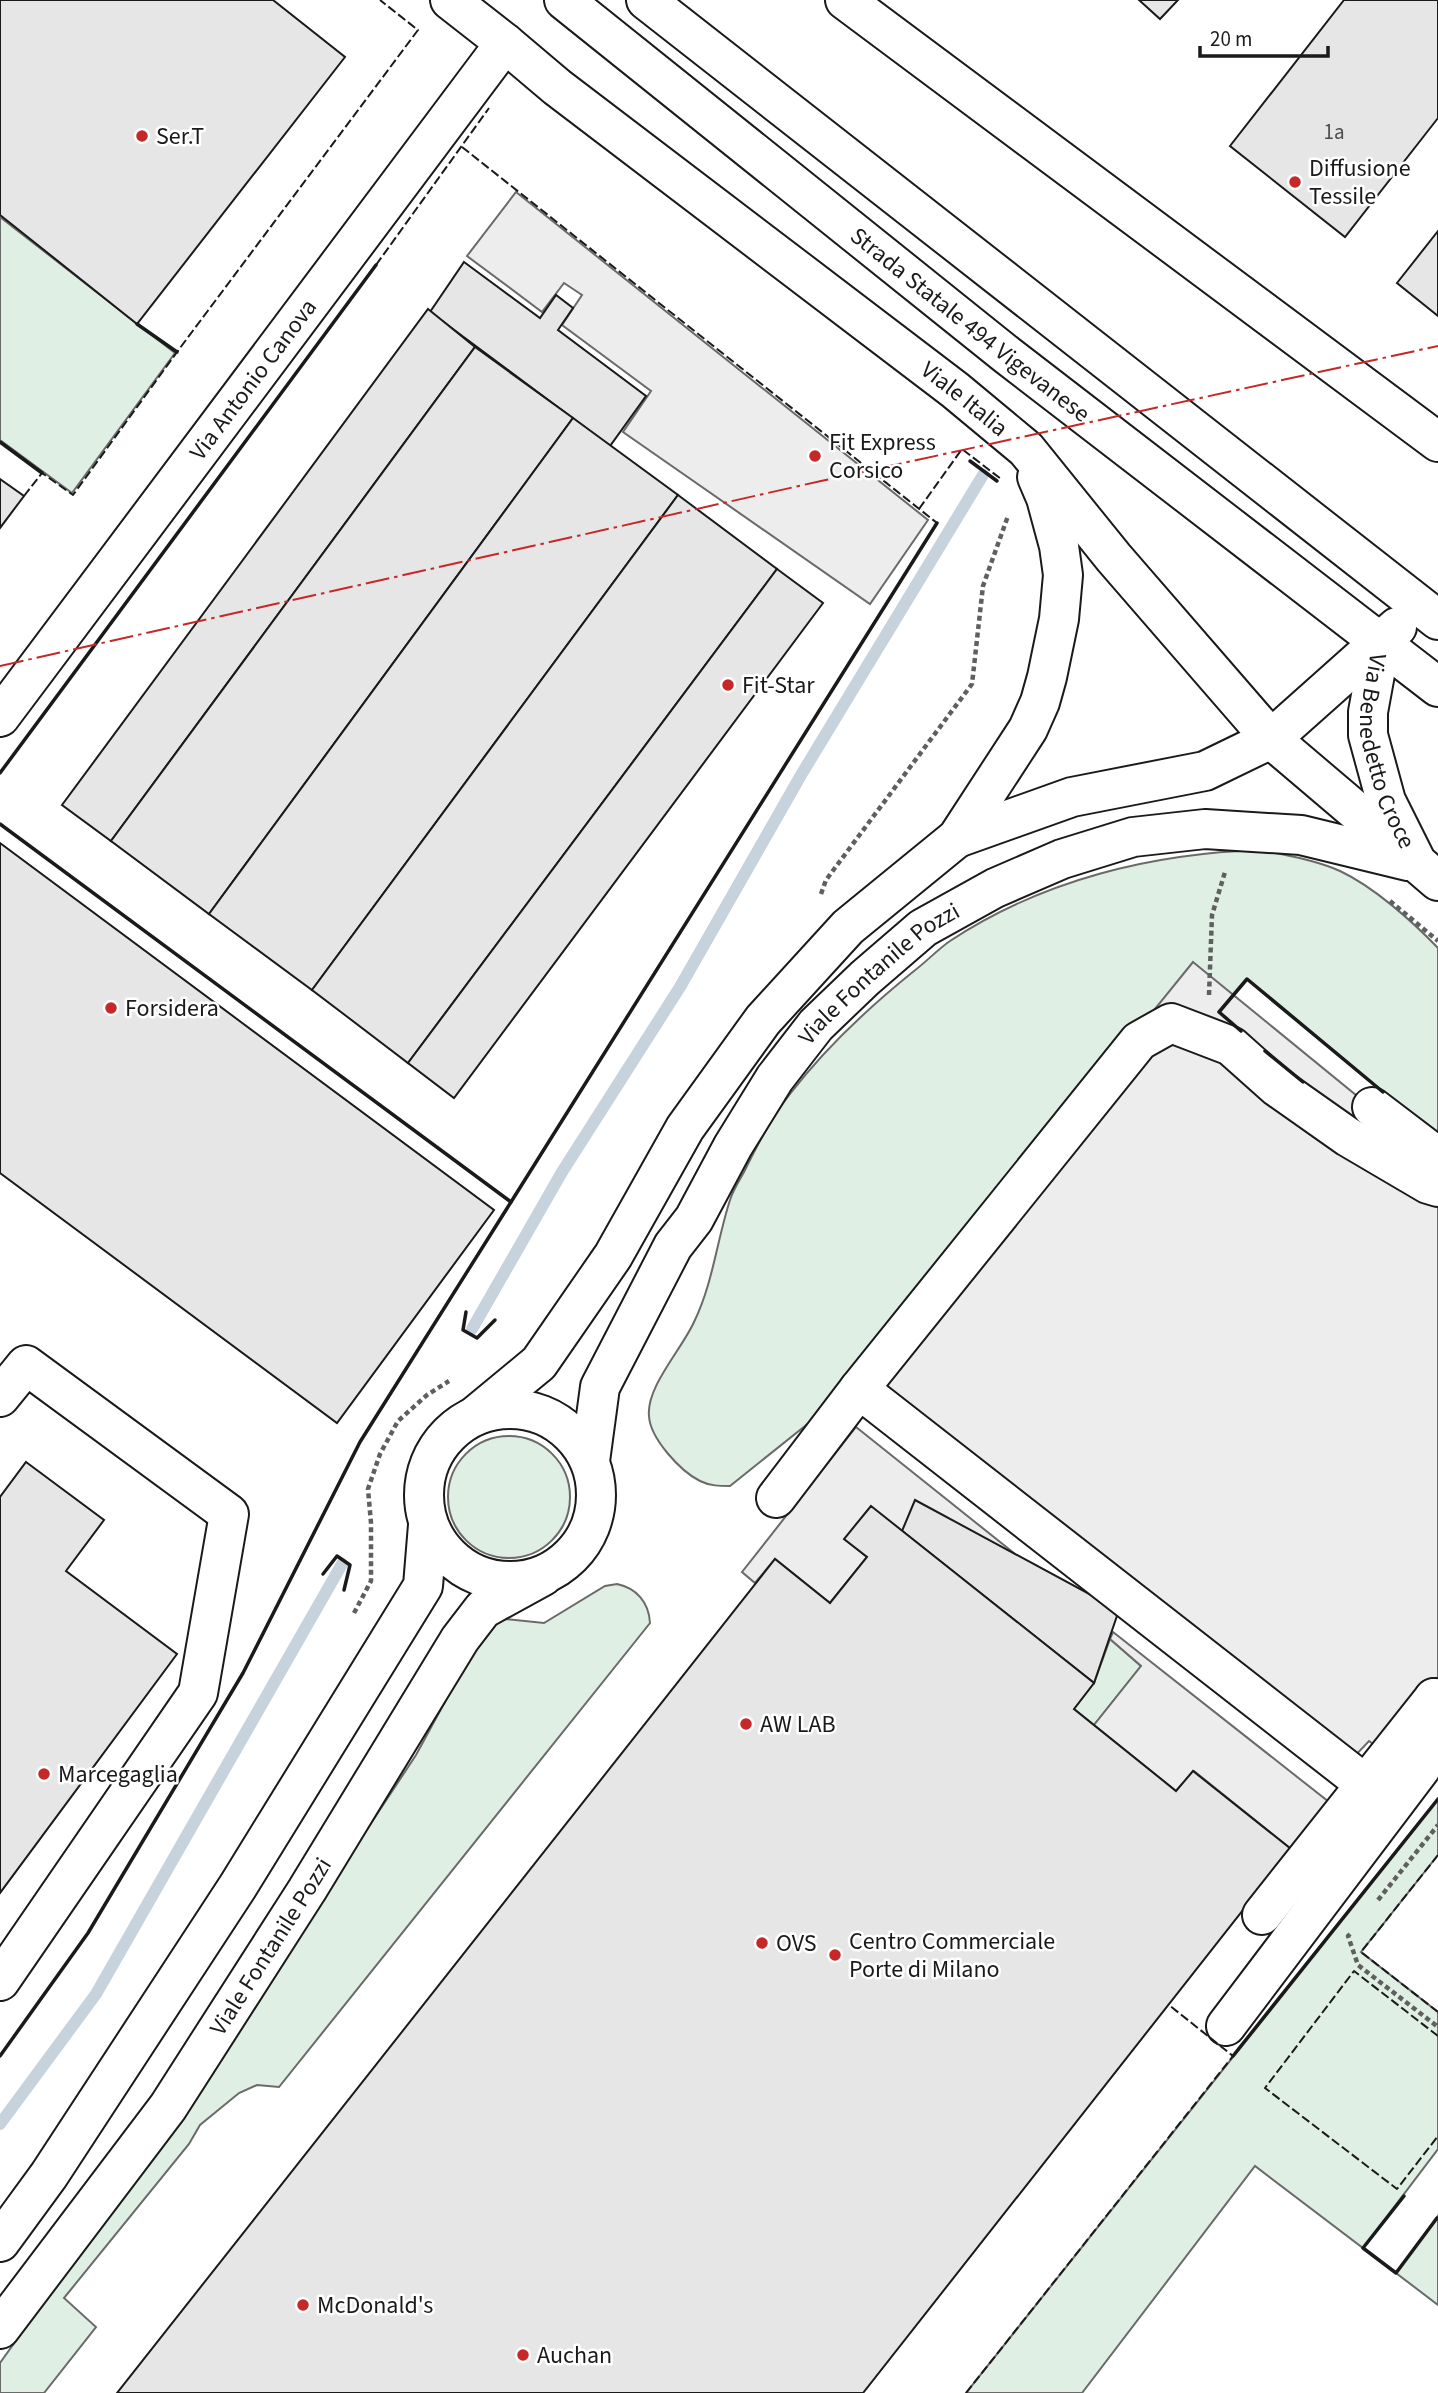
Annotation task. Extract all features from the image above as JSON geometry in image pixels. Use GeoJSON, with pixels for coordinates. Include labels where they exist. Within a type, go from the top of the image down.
{"type":"FeatureCollection","features":[{"type":"Feature","properties":{"kind":"street","name":"Viale Italia"},"geometry":{"type":"LineString","coordinates":[[450,0],[557,87],[955,390],[1026,449],[1114,558],[1271,739],[1427,872]]}},
{"type":"Feature","properties":{"kind":"street","name":"Strada Statale 494 Vigevanese"},"geometry":{"type":"LineString","coordinates":[[564,0],[1007,355],[1438,687]]}},
{"type":"Feature","properties":{"kind":"street"},"geometry":{"type":"LineString","coordinates":[[646,0],[1432,606]]}},
{"type":"Feature","properties":{"kind":"street"},"geometry":{"type":"LineString","coordinates":[[845,0],[1436,439]]}},
{"type":"Feature","properties":{"kind":"street","name":"Via Antonio Canova"},"geometry":{"type":"LineString","coordinates":[[0,718],[505,43]]}},
{"type":"Feature","properties":{"kind":"street"},"geometry":{"type":"LineString","coordinates":[[957,838],[1028,729],[1040,702],[1059,619],[1063,575],[1059,546],[1046,498],[1026,449]]}},
{"type":"Feature","properties":{"kind":"street","name":"Via Benedetto Croce"},"geometry":{"type":"LineString","coordinates":[[1427,872],[1386,801],[1368,735],[1368,712],[1381,641],[1432,606]]}},
{"type":"Feature","properties":{"kind":"street"},"geometry":{"type":"LineString","coordinates":[[957,838],[1072,797],[1205,771],[1271,739],[1381,641]]}},
{"type":"Feature","properties":{"kind":"street","name":"Viale Fontanile Pozzi"},"geometry":{"type":"LineString","coordinates":[[590,1461],[600,1387],[673,1246],[694,1219],[733,1146],[775,1078],[816,1025],[864,978],[923,928],[995,888],[1062,859],[1133,837],[1205,829],[1301,835],[1427,872]]}},
{"type":"Feature","properties":{"kind":"street","name":"Viale Fontanile Pozzi"},"geometry":{"type":"LineString","coordinates":[[0,2242],[49,2175],[238,1886],[423,1586],[428,1525],[423,1499],[426,1474],[436,1450],[453,1429],[475,1416],[539,1363],[613,1256],[685,1128],[763,1020],[848,927],[957,838]]}},
{"type":"Feature","properties":{"kind":"street"},"geometry":{"type":"LineString","coordinates":[[776,1498],[859,1389],[1139,1041],[1171,1023],[1231,1046],[1277,1087],[1348,1137],[1428,1184],[1438,1187]]}},
{"type":"Feature","properties":{"kind":"street"},"geometry":{"type":"LineString","coordinates":[[1373,1107],[1438,1157]]}},
{"type":"Feature","properties":{"kind":"street"},"geometry":{"type":"LineString","coordinates":[[0,1397],[26,1365],[229,1514],[198,1693],[0,1981]]}},
{"type":"Feature","properties":{"kind":"street"},"geometry":{"type":"LineString","coordinates":[[859,1389],[1365,1784]]}},
{"type":"Feature","properties":{"kind":"street","name":"Viale Fontanile Pozzi"},"geometry":{"type":"LineString","coordinates":[[0,2329],[168,2107],[307,1890],[460,1639],[483,1609],[567,1562],[585,1540],[595,1515],[597,1488],[590,1461],[575,1437],[554,1420],[528,1410],[501,1408],[475,1416]]}},
{"type":"Feature","properties":{"kind":"street","name":"Viale Fontanile Pozzi"},"geometry":{"type":"LineString","coordinates":[[428,1525],[442,1549],[463,1569],[488,1579],[516,1583],[543,1576]]}},
{"type":"Feature","properties":{"kind":"street"},"geometry":{"type":"LineString","coordinates":[[1262,1914],[1436,1696]]}},
{"type":"Feature","properties":{"kind":"street"},"geometry":{"type":"LineString","coordinates":[[1226,2026],[1421,1768],[1430,1739],[1436,1696]]}},
{"type":"Feature","properties":{"kind":"path"},"geometry":{"type":"LineString","coordinates":[[1210,1038],[1212,915],[1223,884],[1227,862]]}},
{"type":"Feature","properties":{"kind":"path"},"geometry":{"type":"LineString","coordinates":[[1373,1906],[1438,1825]]}},
{"type":"Feature","properties":{"kind":"path"},"geometry":{"type":"LineString","coordinates":[[1356,1926],[1348,1936],[1358,1965],[1438,2027]]}},
{"type":"Feature","properties":{"kind":"green space"},"geometry":{"type":"Polygon","coordinates":[[[0,217],[175,353],[72,493],[0,440],[0,217]]]}},
{"type":"Feature","properties":{"kind":"green space"},"geometry":{"type":"Polygon","coordinates":[[[1262,850],[1321,864],[1353,878],[1392,905],[1438,948],[1438,1133],[1399,1105],[1247,979],[1219,1012],[825,1410],[730,1486],[711,1485],[700,1481],[675,1462],[660,1444],[651,1425],[649,1416],[653,1393],[700,1307],[734,1189],[777,1112],[833,1044],[880,999],[945,945],[1022,901],[1060,886],[1140,864],[1221,852],[1262,850]]]}},
{"type":"Feature","properties":{"kind":"green space"},"geometry":{"type":"Polygon","coordinates":[[[509,1436],[532,1441],[552,1454],[565,1474],[570,1497],[565,1520],[552,1540],[532,1553],[509,1558],[486,1553],[466,1540],[453,1520],[448,1497],[453,1474],[466,1454],[486,1441],[509,1436]]]}},
{"type":"Feature","properties":{"kind":"green space"},"geometry":{"type":"Polygon","coordinates":[[[617,1584],[640,1597],[647,1609],[650,1623],[279,2087],[257,2085],[239,2093],[200,2125],[189,2144],[64,2298],[96,2327],[44,2393],[0,2393],[0,2363],[193,2093],[416,1755],[489,1621],[506,1619],[544,1623],[605,1586],[617,1584]]]}},
{"type":"Feature","properties":{"kind":"green space"},"geometry":{"type":"Polygon","coordinates":[[[1110,1639],[1141,1666],[1094,1725],[1074,1709],[1094,1683],[1110,1639]]]}},
{"type":"Feature","properties":{"kind":"green space"},"geometry":{"type":"Polygon","coordinates":[[[1438,1799],[1438,1855],[1361,1952],[1438,2012],[1438,2149],[1363,2248],[1255,2166],[1082,2393],[966,2393],[1438,1799]]]}},
{"type":"Feature","properties":{"kind":"green space"},"geometry":{"type":"Polygon","coordinates":[[[1438,2216],[1438,2305],[1396,2273],[1438,2216]]]}},
{"type":"Feature","properties":{"kind":"shaded area"},"geometry":{"type":"Polygon","coordinates":[[[516,192],[928,520],[870,604],[623,432],[651,391],[562,325],[582,295],[564,283],[542,312],[467,256],[516,192]]]}},
{"type":"Feature","properties":{"kind":"shaded area"},"geometry":{"type":"Polygon","coordinates":[[[1193,962],[1438,1162],[1438,1706],[1396,1761],[1369,1741],[1351,1760],[848,1388],[1193,962]]]}},
{"type":"Feature","properties":{"kind":"shaded area"},"geometry":{"type":"Polygon","coordinates":[[[856,1427],[1104,1625],[845,1539],[867,1557],[830,1603],[775,1559],[755,1583],[742,1572],[856,1427]]]}},
{"type":"Feature","properties":{"kind":"shaded area"},"geometry":{"type":"Polygon","coordinates":[[[1113,1632],[1329,1802],[1291,1849],[1194,1771],[1176,1791],[1094,1725],[1141,1666],[1110,1639],[1113,1632]]]}},
{"type":"Feature","properties":{"kind":"building","name":"Ser.T"},"geometry":{"type":"Polygon","coordinates":[[[0,0],[273,0],[345,57],[137,324],[0,215],[0,0]]]}},
{"type":"Feature","properties":{"kind":"building"},"geometry":{"type":"Polygon","coordinates":[[[1139,0],[1178,0],[1160,19],[1139,0]]]}},
{"type":"Feature","properties":{"kind":"building"},"geometry":{"type":"Polygon","coordinates":[[[1344,0],[1438,0],[1438,118],[1345,237],[1230,146],[1344,0]]]}},
{"type":"Feature","properties":{"kind":"building"},"geometry":{"type":"Polygon","coordinates":[[[1438,231],[1438,316],[1397,283],[1438,231]]]}},
{"type":"Feature","properties":{"kind":"building"},"geometry":{"type":"Polygon","coordinates":[[[464,262],[540,318],[556,295],[573,308],[558,330],[646,396],[610,446],[430,312],[464,262]]]}},
{"type":"Feature","properties":{"kind":"building"},"geometry":{"type":"Polygon","coordinates":[[[428,309],[475,347],[111,841],[62,805],[428,309]]]}},
{"type":"Feature","properties":{"kind":"building"},"geometry":{"type":"Polygon","coordinates":[[[475,347],[573,418],[209,914],[111,841],[475,347]]]}},
{"type":"Feature","properties":{"kind":"building"},"geometry":{"type":"Polygon","coordinates":[[[573,418],[678,495],[312,990],[209,914],[573,418]]]}},
{"type":"Feature","properties":{"kind":"building"},"geometry":{"type":"Polygon","coordinates":[[[0,479],[24,496],[0,528],[0,479]]]}},
{"type":"Feature","properties":{"kind":"building"},"geometry":{"type":"Polygon","coordinates":[[[678,495],[777,569],[408,1063],[312,990],[678,495]]]}},
{"type":"Feature","properties":{"kind":"building"},"geometry":{"type":"Polygon","coordinates":[[[777,569],[823,603],[454,1098],[408,1063],[777,569]]]}},
{"type":"Feature","properties":{"kind":"building","name":"Forsidera"},"geometry":{"type":"Polygon","coordinates":[[[0,843],[494,1210],[337,1423],[0,1173],[0,843]]]}},
{"type":"Feature","properties":{"kind":"building","name":"Marcegaglia"},"geometry":{"type":"Polygon","coordinates":[[[26,1462],[104,1520],[66,1571],[177,1654],[0,1893],[0,1497],[26,1462]]]}},
{"type":"Feature","properties":{"kind":"building"},"geometry":{"type":"Polygon","coordinates":[[[915,1500],[1119,1610],[1094,1683],[902,1531],[915,1500]]]}},
{"type":"Feature","properties":{"kind":"building","name":"Centro Commerciale Porte di Milano"},"geometry":{"type":"Polygon","coordinates":[[[871,1506],[1094,1683],[1074,1709],[1176,1791],[1193,1771],[1291,1849],[863,2393],[117,2393],[775,1559],[830,1603],[867,1557],[844,1539],[871,1506]]]}},
{"type":"Feature","properties":{"kind":"waterway"},"geometry":{"type":"LineString","coordinates":[[472,1329],[562,1172],[680,987],[801,775],[983,475]]}},
{"type":"Feature","properties":{"kind":"waterway"},"geometry":{"type":"LineString","coordinates":[[0,2124],[96,1994],[342,1564]]}},
{"type":"Feature","properties":{"kind":"fence"},"geometry":{"type":"LineString","coordinates":[[24,496],[42,473],[73,495],[418,30],[380,0]]}},
{"type":"Feature","properties":{"kind":"fence"},"geometry":{"type":"LineString","coordinates":[[376,265],[489,108]]}},
{"type":"Feature","properties":{"kind":"fence"},"geometry":{"type":"LineString","coordinates":[[462,147],[937,523]]}},
{"type":"Feature","properties":{"kind":"fence"},"geometry":{"type":"LineString","coordinates":[[919,509],[962,449],[1001,479]]}},
{"type":"Feature","properties":{"kind":"fence"},"geometry":{"type":"LineString","coordinates":[[1438,1855],[1361,1952],[1438,2012]]}},
{"type":"Feature","properties":{"kind":"fence"},"geometry":{"type":"LineString","coordinates":[[1438,2036],[1354,1971],[1265,2088],[1397,2189],[1438,2136]]}},
{"type":"Feature","properties":{"kind":"fence"},"geometry":{"type":"LineString","coordinates":[[966,2393],[1233,2056],[1169,2005]]}},
{"type":"Feature","properties":{"kind":"wall"},"geometry":{"type":"LineString","coordinates":[[0,773],[376,265]]}},
{"type":"Feature","properties":{"kind":"wall"},"geometry":{"type":"LineString","coordinates":[[137,324],[177,352]]}},
{"type":"Feature","properties":{"kind":"wall"},"geometry":{"type":"LineString","coordinates":[[0,442],[42,473]]}},
{"type":"Feature","properties":{"kind":"wall"},"geometry":{"type":"LineString","coordinates":[[970,461],[997,481]]}},
{"type":"Feature","properties":{"kind":"wall"},"geometry":{"type":"LineString","coordinates":[[0,824],[511,1202],[937,523]]}},
{"type":"Feature","properties":{"kind":"wall"},"geometry":{"type":"LineString","coordinates":[[1241,1031],[1219,1012],[1247,979],[1383,1092]]}},
{"type":"Feature","properties":{"kind":"wall"},"geometry":{"type":"LineString","coordinates":[[1265,1051],[1303,1082]]}},
{"type":"Feature","properties":{"kind":"wall"},"geometry":{"type":"LineString","coordinates":[[0,2056],[88,1933],[243,1673],[360,1442],[511,1202]]}},
{"type":"Feature","properties":{"kind":"wall"},"geometry":{"type":"LineString","coordinates":[[466,1312],[463,1330],[477,1338],[495,1320]]}},
{"type":"Feature","properties":{"kind":"wall"},"geometry":{"type":"LineString","coordinates":[[323,1574],[337,1556],[350,1565],[344,1590]]}},
{"type":"Feature","properties":{"kind":"wall"},"geometry":{"type":"LineString","coordinates":[[1233,2056],[1438,1799]]}},
{"type":"Feature","properties":{"kind":"wall"},"geometry":{"type":"LineString","coordinates":[[1404,2196],[1363,2248],[1396,2273],[1437,2218]]}},
{"type":"Feature","properties":{"kind":"power"},"geometry":{"type":"LineString","coordinates":[[0,666],[821,481],[1438,346]]}},
{"type":"Feature","properties":{"kind":"place","name":"Ser.T"},"geometry":{"type":"Point","coordinates":[142,136]}},
{"type":"Feature","properties":{"kind":"place","name":"Diffusione Tessile"},"geometry":{"type":"Point","coordinates":[1295,182]}},
{"type":"Feature","properties":{"kind":"place","name":"Fit Express Corsico"},"geometry":{"type":"Point","coordinates":[815,456]}},
{"type":"Feature","properties":{"kind":"place","name":"Fit-Star"},"geometry":{"type":"Point","coordinates":[728,685]}},
{"type":"Feature","properties":{"kind":"place","name":"Forsidera"},"geometry":{"type":"Point","coordinates":[111,1008]}},
{"type":"Feature","properties":{"kind":"place","name":"AW LAB"},"geometry":{"type":"Point","coordinates":[746,1724]}},
{"type":"Feature","properties":{"kind":"place","name":"Marcegaglia"},"geometry":{"type":"Point","coordinates":[44,1774]}},
{"type":"Feature","properties":{"kind":"place","name":"OVS"},"geometry":{"type":"Point","coordinates":[762,1943]}},
{"type":"Feature","properties":{"kind":"place","name":"Centro Commerciale Porte di Milano"},"geometry":{"type":"Point","coordinates":[835,1955]}},
{"type":"Feature","properties":{"kind":"place","name":"McDonald's"},"geometry":{"type":"Point","coordinates":[303,2305]}},
{"type":"Feature","properties":{"kind":"place","name":"Auchan"},"geometry":{"type":"Point","coordinates":[523,2355]}}]}
